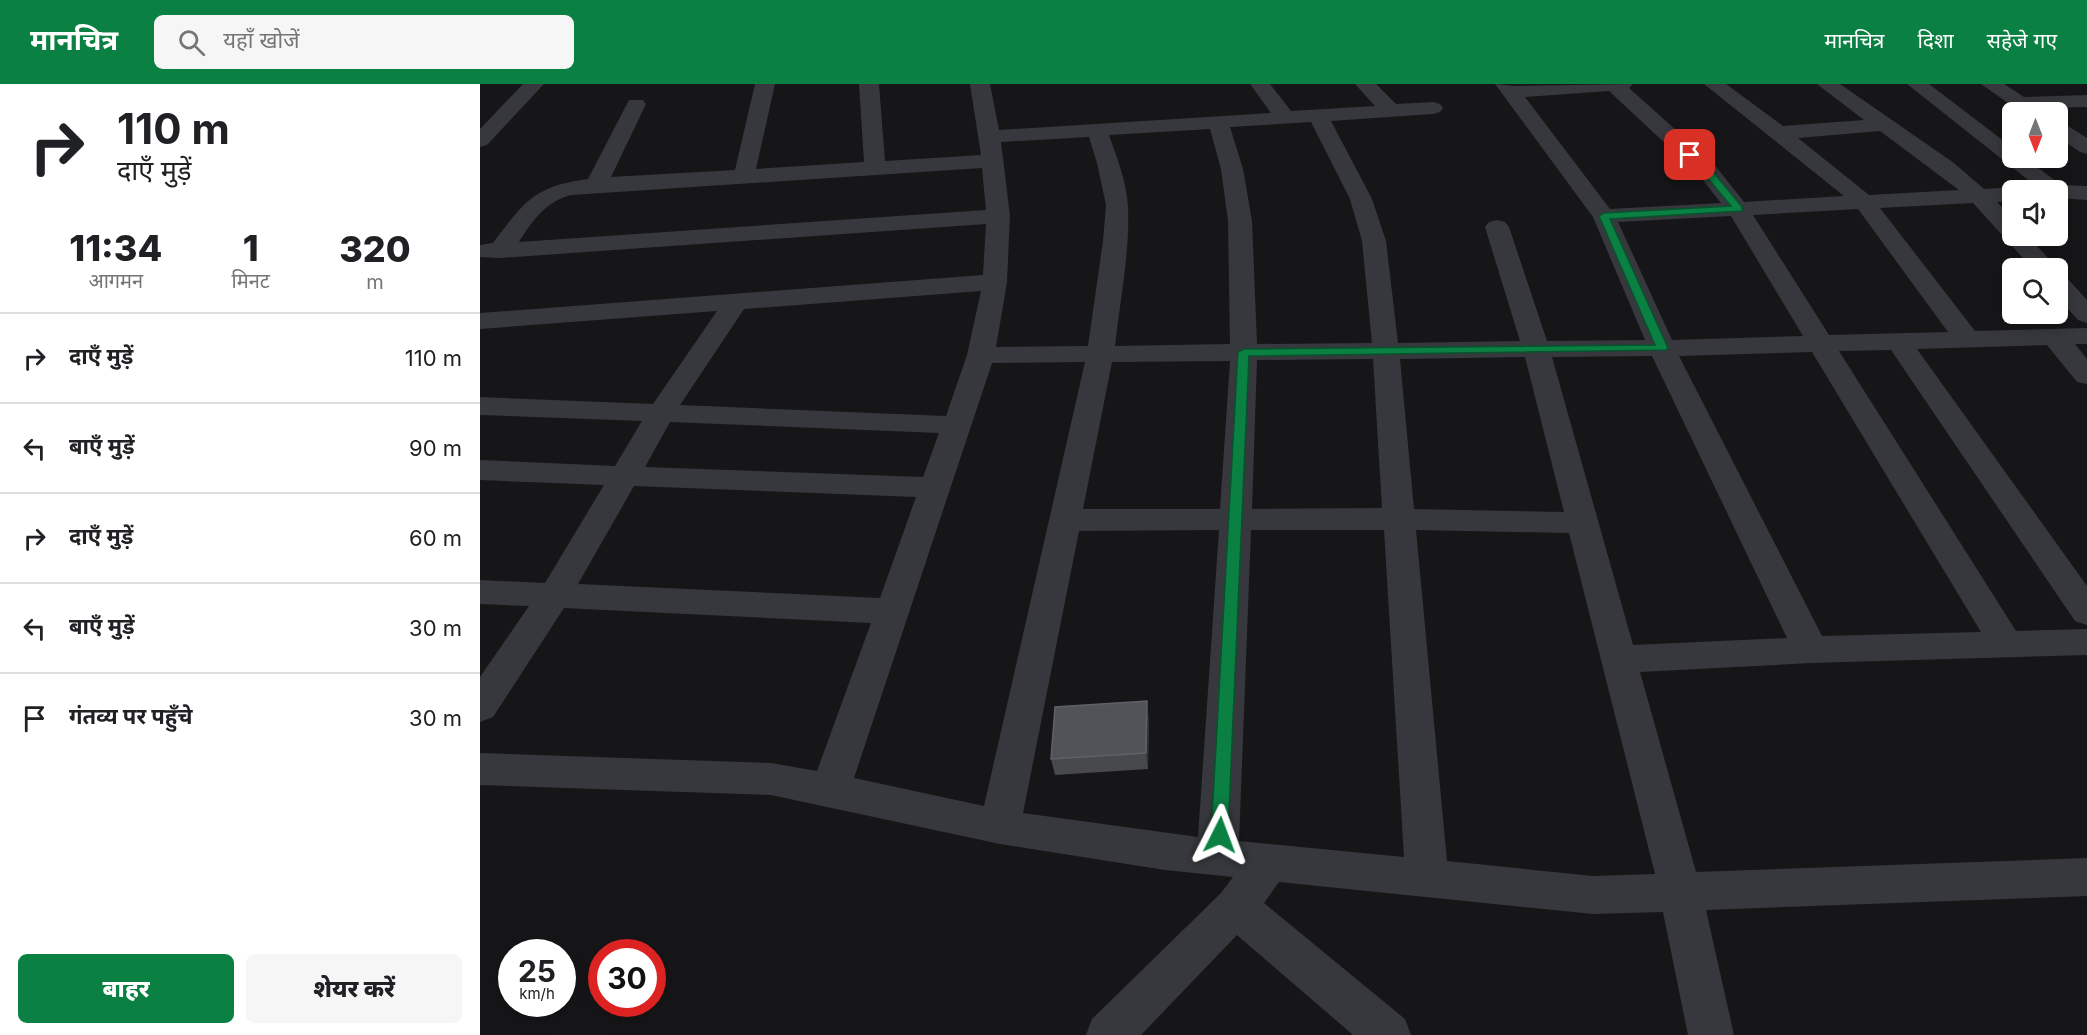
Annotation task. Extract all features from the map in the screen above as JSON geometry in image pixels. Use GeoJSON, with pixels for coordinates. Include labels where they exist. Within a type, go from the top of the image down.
{"type":"FeatureCollection","features":[{"type":"Feature","properties":{"kind":"street"},"geometry":{"type":"LineString","coordinates":[[480,141],[488,127],[534,84]]}},
{"type":"Feature","properties":{"kind":"street"},"geometry":{"type":"LineString","coordinates":[[744,176],[765,84]]}},
{"type":"Feature","properties":{"kind":"street"},"geometry":{"type":"LineString","coordinates":[[869,84],[875,169]]}},
{"type":"Feature","properties":{"kind":"street"},"geometry":{"type":"LineString","coordinates":[[831,790],[981,355],[995,282],[998,216],[991,149],[980,84]]}},
{"type":"Feature","properties":{"kind":"street"},"geometry":{"type":"LineString","coordinates":[[1260,84],[1286,118]]}},
{"type":"Feature","properties":{"kind":"street"},"geometry":{"type":"LineString","coordinates":[[1365,84],[1391,111]]}},
{"type":"Feature","properties":{"kind":"street"},"geometry":{"type":"LineString","coordinates":[[1508,88],[1623,84]]}},
{"type":"Feature","properties":{"kind":"street"},"geometry":{"type":"LineString","coordinates":[[1714,84],[1864,202],[1968,339]]}},
{"type":"Feature","properties":{"kind":"street"},"geometry":{"type":"LineString","coordinates":[[1827,84],[1886,124],[1979,196],[2002,221]]}},
{"type":"Feature","properties":{"kind":"street"},"geometry":{"type":"LineString","coordinates":[[1917,84],[2042,180]]}},
{"type":"Feature","properties":{"kind":"street"},"geometry":{"type":"LineString","coordinates":[[1991,84],[2018,102]]}},
{"type":"Feature","properties":{"kind":"street"},"geometry":{"type":"LineString","coordinates":[[1614,85],[1706,169],[1738,209],[2006,644]]}},
{"type":"Feature","properties":{"kind":"street"},"geometry":{"type":"LineString","coordinates":[[1508,88],[1604,216],[1662,348],[1811,650]]}},
{"type":"Feature","properties":{"kind":"street"},"geometry":{"type":"LineString","coordinates":[[2068,103],[2087,101]]}},
{"type":"Feature","properties":{"kind":"street"},"geometry":{"type":"LineString","coordinates":[[596,185],[636,104]]}},
{"type":"Feature","properties":{"kind":"street"},"geometry":{"type":"LineString","coordinates":[[490,251],[535,205],[550,195],[566,189],[596,185],[875,169],[1097,130],[1433,108]]}},
{"type":"Feature","properties":{"kind":"street"},"geometry":{"type":"LineString","coordinates":[[1318,116],[1361,199],[1374,240],[1386,351],[1427,879]]}},
{"type":"Feature","properties":{"kind":"street"},"geometry":{"type":"LineString","coordinates":[[1218,123],[1232,170],[1240,221],[1244,352],[1218,857]]}},
{"type":"Feature","properties":{"kind":"street"},"geometry":{"type":"LineString","coordinates":[[1779,133],[1886,124]]}},
{"type":"Feature","properties":{"kind":"street"},"geometry":{"type":"LineString","coordinates":[[1000,826],[1100,354],[1115,241],[1117,205],[1108,163],[1097,130]]}},
{"type":"Feature","properties":{"kind":"street"},"geometry":{"type":"LineString","coordinates":[[2068,135],[2087,148]]}},
{"type":"Feature","properties":{"kind":"street"},"geometry":{"type":"LineString","coordinates":[[2068,192],[2087,194]]}},
{"type":"Feature","properties":{"kind":"street"},"geometry":{"type":"LineString","coordinates":[[1604,216],[2002,195]]}},
{"type":"Feature","properties":{"kind":"street"},"geometry":{"type":"LineString","coordinates":[[490,251],[998,216]]}},
{"type":"Feature","properties":{"kind":"street"},"geometry":{"type":"LineString","coordinates":[[1497,227],[1536,349],[1681,893],[1711,1035]]}},
{"type":"Feature","properties":{"kind":"street"},"geometry":{"type":"LineString","coordinates":[[2025,246],[2036,258]]}},
{"type":"Feature","properties":{"kind":"street"},"geometry":{"type":"LineString","coordinates":[[480,321],[995,282]]}},
{"type":"Feature","properties":{"kind":"street"},"geometry":{"type":"LineString","coordinates":[[2068,294],[2087,315]]}},
{"type":"Feature","properties":{"kind":"street"},"geometry":{"type":"LineString","coordinates":[[480,707],[554,596],[622,475],[661,413],[736,302]]}},
{"type":"Feature","properties":{"kind":"street"},"geometry":{"type":"LineString","coordinates":[[981,355],[1662,348],[2087,336]]}},
{"type":"Feature","properties":{"kind":"street"},"geometry":{"type":"LineString","coordinates":[[2054,337],[2087,376]]}},
{"type":"Feature","properties":{"kind":"street"},"geometry":{"type":"LineString","coordinates":[[1899,342],[2087,612]]}},
{"type":"Feature","properties":{"kind":"street"},"geometry":{"type":"LineString","coordinates":[[480,406],[957,425]]}},
{"type":"Feature","properties":{"kind":"street"},"geometry":{"type":"LineString","coordinates":[[480,470],[935,488]]}},
{"type":"Feature","properties":{"kind":"street"},"geometry":{"type":"LineString","coordinates":[[1066,520],[1399,519],[1583,523]]}},
{"type":"Feature","properties":{"kind":"street"},"geometry":{"type":"LineString","coordinates":[[480,592],[892,611]]}},
{"type":"Feature","properties":{"kind":"street"},"geometry":{"type":"LineString","coordinates":[[1619,659],[1811,650],[2087,642]]}},
{"type":"Feature","properties":{"kind":"street"},"geometry":{"type":"LineString","coordinates":[[480,769],[771,779],[1000,826],[1165,852],[1593,895],[2087,877]]}},
{"type":"Feature","properties":{"kind":"street"},"geometry":{"type":"LineString","coordinates":[[1109,1035],[1236,907],[1269,862]]}},
{"type":"Feature","properties":{"kind":"street"},"geometry":{"type":"LineString","coordinates":[[1236,907],[1388,1035]]}},
{"type":"Feature","properties":{"kind":"building"},"geometry":{"type":"Polygon","coordinates":[[[1147,701],[1146,753],[1051,759],[1055,707],[1147,701]]]}},
{"type":"Feature","properties":{"kind":"route"},"geometry":{"type":"LineString","coordinates":[[1220,835],[1244,352],[1662,348],[1604,216],[1738,209],[1706,169],[1690,155]]}}]}
